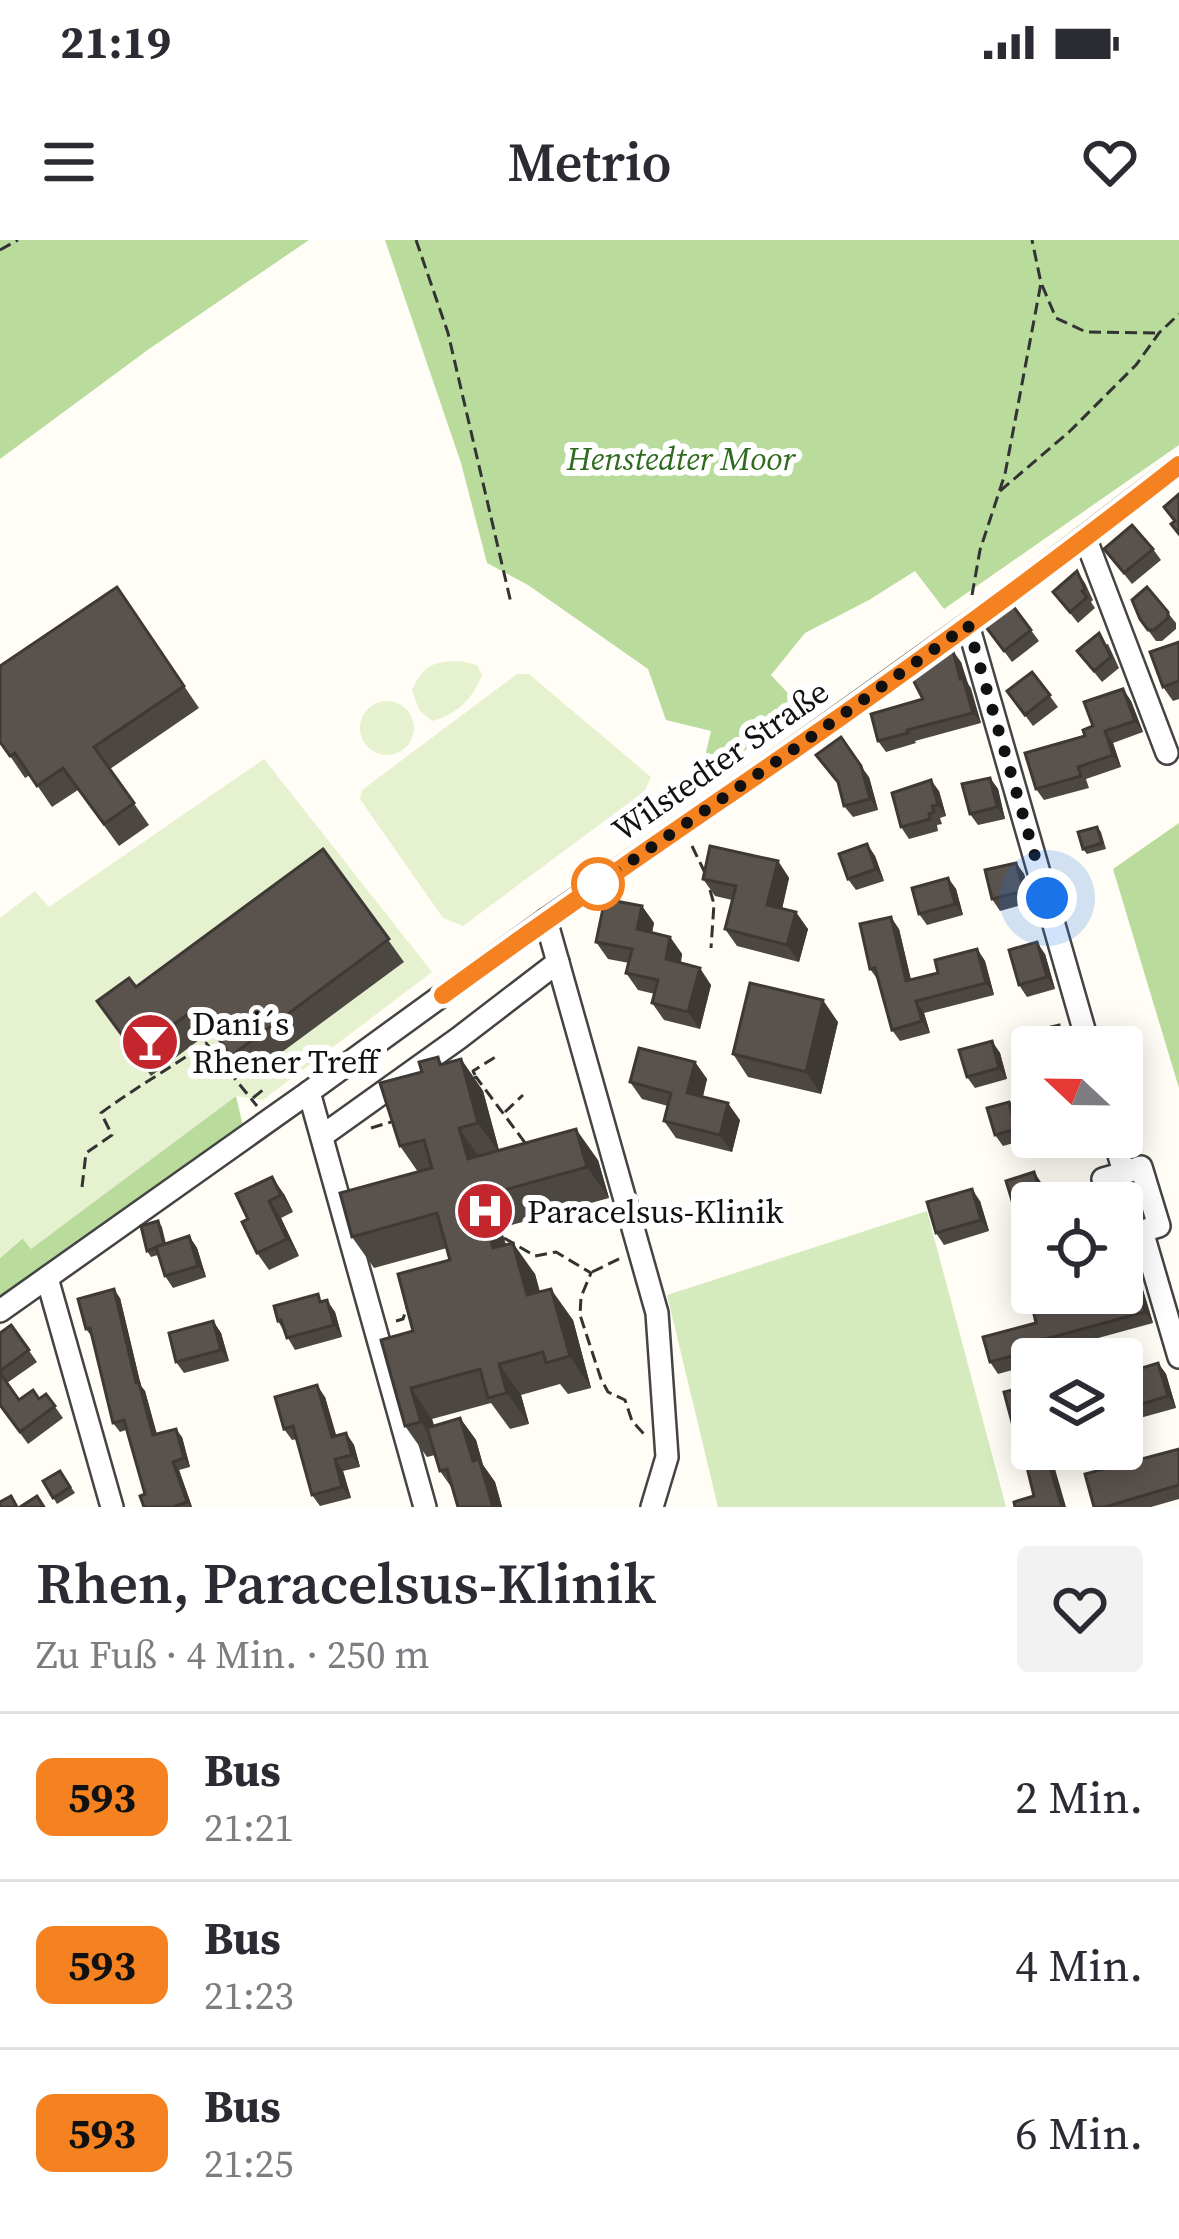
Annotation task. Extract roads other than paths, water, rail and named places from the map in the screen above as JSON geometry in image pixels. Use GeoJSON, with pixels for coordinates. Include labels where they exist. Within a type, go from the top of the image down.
{"type":"FeatureCollection","features":[{"type":"Feature","properties":{"kind":"street","name":"Wilstedter Straße"},"geometry":{"type":"LineString","coordinates":[[0,1311],[968,625],[1179,465]]}},
{"type":"Feature","properties":{"kind":"street"},"geometry":{"type":"LineString","coordinates":[[1084,537],[1167,753]]}},
{"type":"Feature","properties":{"kind":"street"},"geometry":{"type":"LineString","coordinates":[[968,625],[1083,1026]]}},
{"type":"Feature","properties":{"kind":"street"},"geometry":{"type":"LineString","coordinates":[[546,920],[657,1313],[667,1456],[652,1507]]}},
{"type":"Feature","properties":{"kind":"street"},"geometry":{"type":"LineString","coordinates":[[322,1136],[558,962]]}},
{"type":"Feature","properties":{"kind":"street"},"geometry":{"type":"LineString","coordinates":[[309,1092],[425,1507]]}},
{"type":"Feature","properties":{"kind":"street"},"geometry":{"type":"LineString","coordinates":[[1120,1158],[1124,1173]]}},
{"type":"Feature","properties":{"kind":"street"},"geometry":{"type":"LineString","coordinates":[[1104,1182],[1141,1167],[1159,1226],[1143,1231]]}},
{"type":"Feature","properties":{"kind":"street"},"geometry":{"type":"LineString","coordinates":[[1143,1263],[1179,1357]]}},
{"type":"Feature","properties":{"kind":"street"},"geometry":{"type":"LineString","coordinates":[[46,1278],[112,1507]]}},
{"type":"Feature","properties":{"kind":"place","name":"Dani´s Rhener Treff"},"geometry":{"type":"Point","coordinates":[150,1042]}},
{"type":"Feature","properties":{"kind":"place","name":"Paracelsus-Klinik"},"geometry":{"type":"Point","coordinates":[485,1211]}},
{"type":"Feature","properties":{"kind":"park label","name":"Henstedter Moor"},"geometry":{"type":"Point","coordinates":[681,458]}}]}
